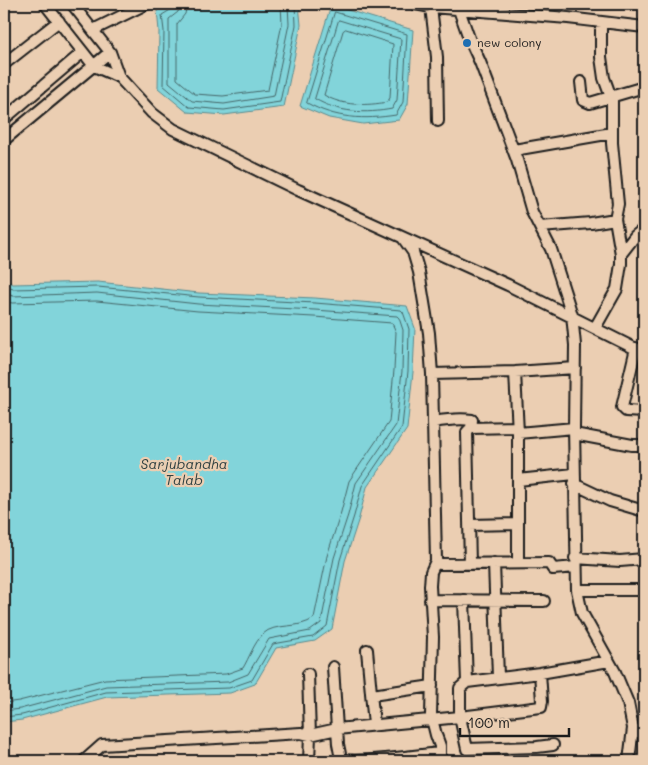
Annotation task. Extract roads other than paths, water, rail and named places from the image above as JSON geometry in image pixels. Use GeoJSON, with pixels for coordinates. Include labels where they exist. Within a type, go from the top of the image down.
{"type":"FeatureCollection","features":[{"type":"Feature","properties":{"kind":"street"},"geometry":{"type":"LineString","coordinates":[[45,4],[94,66],[119,77]]}},
{"type":"Feature","properties":{"kind":"street"},"geometry":{"type":"LineString","coordinates":[[72,4],[110,52],[119,77],[152,113],[173,129],[298,190],[508,285],[640,350],[622,407],[626,412],[644,412]]}},
{"type":"Feature","properties":{"kind":"street"},"geometry":{"type":"LineString","coordinates":[[93,30],[146,4]]}},
{"type":"Feature","properties":{"kind":"street"},"geometry":{"type":"LineString","coordinates":[[416,4],[431,7],[458,6],[644,27]]}},
{"type":"Feature","properties":{"kind":"street"},"geometry":{"type":"LineString","coordinates":[[458,6],[514,150],[532,212],[557,263],[572,318],[575,345],[574,479],[577,590],[582,613],[609,661],[628,703],[632,728],[629,761]]}},
{"type":"Feature","properties":{"kind":"street"},"geometry":{"type":"LineString","coordinates":[[431,7],[437,56],[438,122]]}},
{"type":"Feature","properties":{"kind":"street"},"geometry":{"type":"LineString","coordinates":[[4,64],[58,21]]}},
{"type":"Feature","properties":{"kind":"street"},"geometry":{"type":"LineString","coordinates":[[595,328],[617,289],[621,254],[616,219],[618,204],[612,132],[613,118],[601,57],[601,22]]}},
{"type":"Feature","properties":{"kind":"street"},"geometry":{"type":"LineString","coordinates":[[4,119],[83,52]]}},
{"type":"Feature","properties":{"kind":"street"},"geometry":{"type":"LineString","coordinates":[[4,140],[110,52]]}},
{"type":"Feature","properties":{"kind":"street"},"geometry":{"type":"LineString","coordinates":[[580,82],[583,100],[590,103],[644,87]]}},
{"type":"Feature","properties":{"kind":"street"},"geometry":{"type":"LineString","coordinates":[[514,150],[612,132]]}},
{"type":"Feature","properties":{"kind":"street"},"geometry":{"type":"LineString","coordinates":[[540,227],[616,219]]}},
{"type":"Feature","properties":{"kind":"street"},"geometry":{"type":"LineString","coordinates":[[621,254],[635,236],[644,229]]}},
{"type":"Feature","properties":{"kind":"street"},"geometry":{"type":"LineString","coordinates":[[333,667],[337,729],[340,754],[344,761],[440,757],[440,746],[432,721],[433,636],[430,600],[431,572],[436,561],[432,374],[429,333],[419,272],[413,252],[402,237]]}},
{"type":"Feature","properties":{"kind":"street"},"geometry":{"type":"LineString","coordinates":[[432,374],[575,368]]}},
{"type":"Feature","properties":{"kind":"street"},"geometry":{"type":"LineString","coordinates":[[515,372],[518,430],[518,563]]}},
{"type":"Feature","properties":{"kind":"street"},"geometry":{"type":"LineString","coordinates":[[433,422],[472,420],[471,428],[467,432],[470,564]]}},
{"type":"Feature","properties":{"kind":"street"},"geometry":{"type":"LineString","coordinates":[[471,428],[574,431],[632,445],[644,445]]}},
{"type":"Feature","properties":{"kind":"street"},"geometry":{"type":"LineString","coordinates":[[518,480],[574,479],[610,501],[644,511]]}},
{"type":"Feature","properties":{"kind":"street"},"geometry":{"type":"LineString","coordinates":[[469,525],[518,524]]}},
{"type":"Feature","properties":{"kind":"street"},"geometry":{"type":"LineString","coordinates":[[436,561],[440,564],[549,563],[553,569],[575,562],[644,558]]}},
{"type":"Feature","properties":{"kind":"street"},"geometry":{"type":"LineString","coordinates":[[494,563],[498,677]]}},
{"type":"Feature","properties":{"kind":"street"},"geometry":{"type":"LineString","coordinates":[[577,590],[644,590]]}},
{"type":"Feature","properties":{"kind":"street"},"geometry":{"type":"LineString","coordinates":[[430,600],[544,601]]}},
{"type":"Feature","properties":{"kind":"street"},"geometry":{"type":"LineString","coordinates":[[464,600],[467,682]]}},
{"type":"Feature","properties":{"kind":"street"},"geometry":{"type":"LineString","coordinates":[[367,650],[374,725]]}},
{"type":"Feature","properties":{"kind":"street"},"geometry":{"type":"LineString","coordinates":[[553,745],[467,749],[460,717],[460,688],[467,682],[609,661]]}},
{"type":"Feature","properties":{"kind":"street"},"geometry":{"type":"LineString","coordinates":[[84,761],[102,745],[301,733],[310,735],[337,729],[432,721],[541,707],[540,672]]}},
{"type":"Feature","properties":{"kind":"street"},"geometry":{"type":"LineString","coordinates":[[308,674],[309,761]]}},
{"type":"Feature","properties":{"kind":"street"},"geometry":{"type":"LineString","coordinates":[[372,695],[432,686]]}},
{"type":"Feature","properties":{"kind":"street"},"geometry":{"type":"LineString","coordinates":[[632,728],[644,735]]}},
{"type":"Feature","properties":{"kind":"water"},"geometry":{"type":"Polygon","coordinates":[[[174,4],[299,4],[301,25],[284,107],[224,115],[187,112],[158,88],[159,31],[157,10],[174,4]]]}},
{"type":"Feature","properties":{"kind":"water"},"geometry":{"type":"Polygon","coordinates":[[[331,5],[413,30],[408,104],[399,120],[363,124],[329,118],[300,106],[331,5]]]}},
{"type":"Feature","properties":{"kind":"water","name":"Sarjubandha Talab"},"geometry":{"type":"Polygon","coordinates":[[[4,280],[13,284],[98,282],[199,293],[315,298],[407,306],[415,328],[407,429],[367,487],[345,561],[332,629],[315,641],[276,648],[255,684],[230,693],[107,697],[22,720],[4,722],[4,280]]]}},
{"type":"Feature","properties":{"kind":"place","name":"new colony"},"geometry":{"type":"Point","coordinates":[467,43]}}]}
